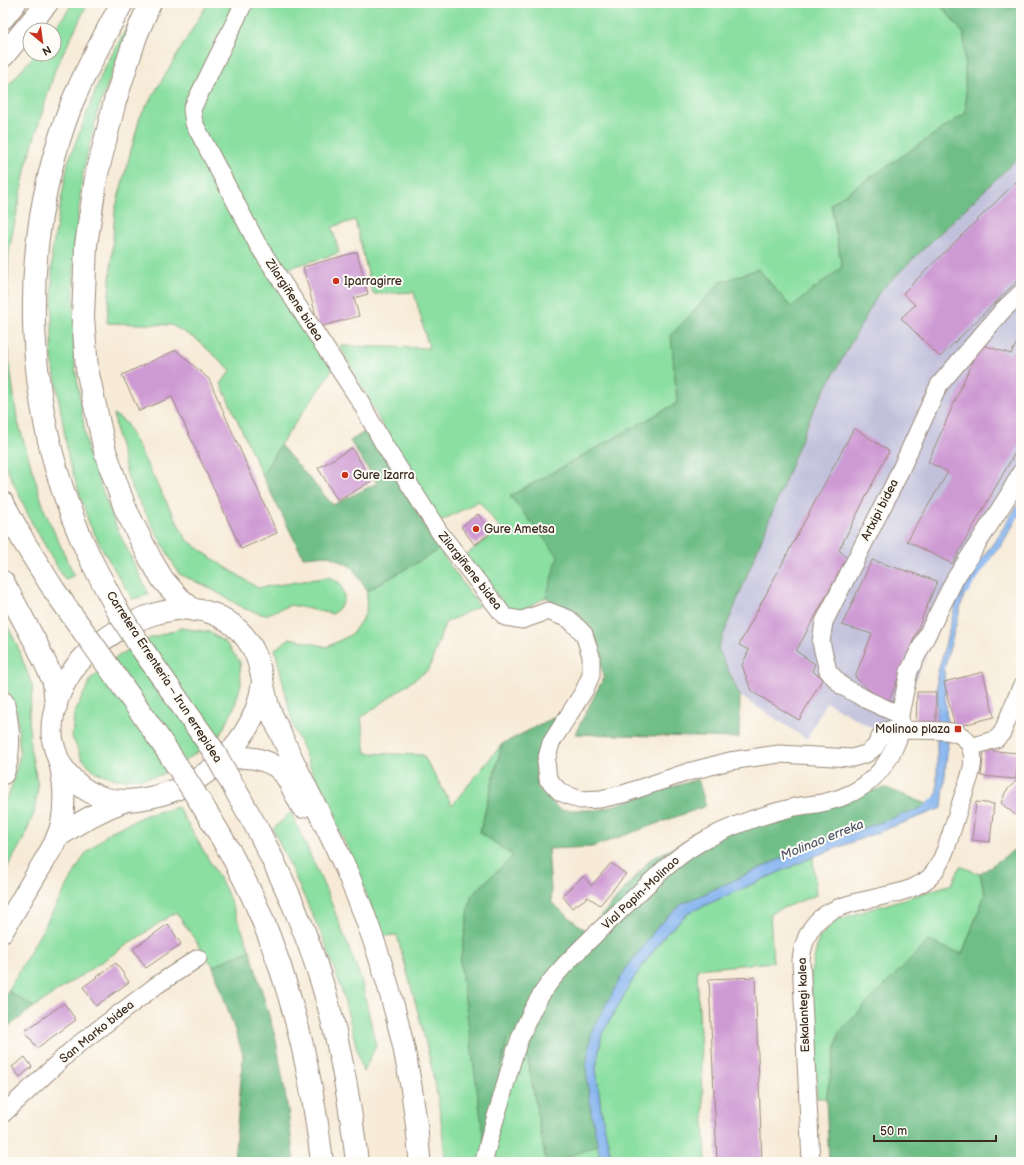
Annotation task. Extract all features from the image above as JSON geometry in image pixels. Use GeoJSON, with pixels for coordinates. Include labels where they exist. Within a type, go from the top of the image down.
{"type":"FeatureCollection","features":[{"type":"Feature","properties":{"kind":"main road"},"geometry":{"type":"LineString","coordinates":[[3,18],[15,3]]}},
{"type":"Feature","properties":{"kind":"main road"},"geometry":{"type":"LineString","coordinates":[[3,56],[47,3]]}},
{"type":"Feature","properties":{"kind":"main road","name":"Carretera Errenteria – Irun errepidea"},"geometry":{"type":"LineString","coordinates":[[122,3],[86,72],[72,104],[51,171],[44,206],[35,275],[34,311],[38,381],[51,451],[73,518],[93,564],[123,619],[213,750],[259,832],[289,894],[322,983],[335,1029],[346,1081],[357,1162]]}},
{"type":"Feature","properties":{"kind":"main road"},"geometry":{"type":"LineString","coordinates":[[150,3],[136,36],[115,101],[96,178],[86,245],[83,324],[87,370],[105,451],[124,508],[163,580],[178,598],[193,610]]}},
{"type":"Feature","properties":{"kind":"main road"},"geometry":{"type":"LineString","coordinates":[[3,503],[24,542],[54,590],[182,771],[207,810],[230,852],[258,909],[289,997],[302,1041],[312,1088],[322,1162]]}},
{"type":"Feature","properties":{"kind":"main road"},"geometry":{"type":"LineString","coordinates":[[3,582],[37,645],[54,682],[56,706]]}},
{"type":"Feature","properties":{"kind":"main road"},"geometry":{"type":"LineString","coordinates":[[3,703],[9,735],[8,752],[3,773]]}},
{"type":"Feature","properties":{"kind":"street","name":"Zilargiñene bidea"},"geometry":{"type":"LineString","coordinates":[[244,3],[192,109],[194,123],[258,245],[360,401],[383,442],[440,533],[505,617],[522,620],[548,611],[569,619],[584,634],[591,656],[591,675],[584,691],[551,744],[546,761],[548,779],[560,792],[580,800],[600,799],[623,794],[688,772],[730,761],[779,754],[852,758],[866,754],[875,747],[883,732],[892,729],[901,723]]}},
{"type":"Feature","properties":{"kind":"street","name":"Artxipi bidea"},"geometry":{"type":"LineString","coordinates":[[971,747],[966,739],[960,735],[949,732],[932,731],[901,723],[867,700],[842,686],[828,671],[821,642],[824,622],[894,482],[939,385],[1003,310],[1021,293]]}},
{"type":"Feature","properties":{"kind":"street"},"geometry":{"type":"LineString","coordinates":[[901,723],[909,671],[912,664],[955,579],[1008,496],[1021,472]]}},
{"type":"Feature","properties":{"kind":"street"},"geometry":{"type":"LineString","coordinates":[[261,669],[262,682],[260,695],[250,722],[233,748],[218,764],[201,777],[170,792],[142,800],[126,801],[111,800],[95,795],[81,787],[69,776],[60,763],[54,749],[52,734],[53,719],[62,689],[81,660],[98,644],[118,630],[138,619],[157,613],[176,610],[193,610],[219,617],[239,631],[253,649],[261,669],[269,706],[279,731],[310,824],[336,880],[370,973],[386,1028],[399,1096],[406,1162]]}},
{"type":"Feature","properties":{"kind":"street"},"geometry":{"type":"LineString","coordinates":[[971,747],[996,739],[1002,734],[1021,687]]}},
{"type":"Feature","properties":{"kind":"street","name":"Vial Papin-Molinao"},"geometry":{"type":"LineString","coordinates":[[484,1162],[515,1052],[524,1029],[533,1009],[550,982],[569,960],[662,871],[683,854],[706,839],[752,819],[793,808],[827,802],[850,794],[868,783],[882,771],[896,747],[901,723]]}},
{"type":"Feature","properties":{"kind":"street","name":"Eskalantegi kalea"},"geometry":{"type":"LineString","coordinates":[[811,1162],[801,960],[806,938],[818,920],[826,913],[837,908],[914,888],[929,878],[935,871],[944,854],[968,782],[973,757],[971,747]]}},
{"type":"Feature","properties":{"kind":"street"},"geometry":{"type":"LineString","coordinates":[[218,764],[236,758],[258,759],[268,762],[295,780],[348,874],[383,968],[398,1025],[412,1094],[420,1162]]}},
{"type":"Feature","properties":{"kind":"street"},"geometry":{"type":"LineString","coordinates":[[3,931],[58,838],[64,800],[60,763]]}},
{"type":"Feature","properties":{"kind":"street"},"geometry":{"type":"LineString","coordinates":[[58,838],[91,816],[126,801]]}},
{"type":"Feature","properties":{"kind":"street","name":"San Marko bidea"},"geometry":{"type":"LineString","coordinates":[[3,1114],[76,1046],[157,985],[198,958]]}},
{"type":"Feature","properties":{"kind":"shaded area"},"geometry":{"type":"Polygon","coordinates":[[[1021,155],[1021,486],[959,583],[912,687],[879,732],[826,702],[807,739],[740,696],[718,648],[812,413],[880,291],[1021,155]]]}},
{"type":"Feature","properties":{"kind":"green space"},"geometry":{"type":"Polygon","coordinates":[[[73,3],[88,3],[62,56],[62,22],[60,22],[73,3]]]}},
{"type":"Feature","properties":{"kind":"green space"},"geometry":{"type":"Polygon","coordinates":[[[208,3],[939,3],[964,34],[966,113],[831,204],[842,267],[791,308],[758,269],[672,335],[677,403],[510,496],[559,556],[546,597],[521,611],[508,609],[466,555],[500,528],[479,501],[439,522],[404,466],[340,346],[429,348],[414,292],[373,294],[355,220],[332,227],[339,253],[269,274],[333,369],[280,445],[262,475],[221,384],[231,370],[196,339],[171,325],[107,323],[115,210],[140,117],[208,3]]]}},
{"type":"Feature","properties":{"kind":"green space"},"geometry":{"type":"Polygon","coordinates":[[[939,3],[1021,3],[1021,155],[880,291],[812,413],[718,648],[740,696],[739,738],[575,734],[604,677],[592,630],[546,597],[558,556],[510,496],[677,403],[671,335],[721,282],[758,269],[791,307],[842,267],[831,204],[966,113],[964,34],[939,3]]]}},
{"type":"Feature","properties":{"kind":"green space"},"geometry":{"type":"Polygon","coordinates":[[[133,16],[97,113],[83,174],[74,252],[74,359],[88,453],[115,524],[149,595],[132,599],[104,552],[89,523],[69,461],[52,357],[52,252],[68,162],[103,71],[133,16]]]}},
{"type":"Feature","properties":{"kind":"green space"},"geometry":{"type":"Polygon","coordinates":[[[28,62],[59,62],[55,70],[26,166],[9,251],[6,336],[17,419],[45,512],[74,575],[65,580],[32,523],[3,460],[3,92],[28,62]]]}},
{"type":"Feature","properties":{"kind":"green space"},"geometry":{"type":"Polygon","coordinates":[[[114,414],[126,423],[186,539],[213,559],[258,588],[329,577],[340,583],[344,593],[344,600],[333,614],[291,605],[265,615],[245,609],[208,587],[179,574],[135,494],[128,478],[117,434],[114,414]]]}},
{"type":"Feature","properties":{"kind":"green space"},"geometry":{"type":"Polygon","coordinates":[[[369,429],[439,550],[367,591],[352,567],[328,555],[303,557],[262,475],[280,445],[333,505],[377,483],[350,441],[369,429]]]}},
{"type":"Feature","properties":{"kind":"green space"},"geometry":{"type":"Polygon","coordinates":[[[439,550],[479,606],[445,623],[429,669],[361,718],[366,753],[423,755],[452,805],[502,744],[480,832],[513,856],[471,896],[484,1140],[507,1040],[523,1033],[546,1162],[445,1162],[443,1133],[433,1076],[420,1019],[397,935],[383,936],[349,851],[317,784],[293,725],[275,649],[290,638],[327,647],[352,634],[366,613],[367,591],[439,550]]]}},
{"type":"Feature","properties":{"kind":"green space"},"geometry":{"type":"Polygon","coordinates":[[[3,617],[17,645],[33,688],[29,712],[30,747],[38,786],[34,813],[24,838],[3,876],[3,804],[10,792],[20,754],[17,713],[3,680],[3,617]]]}},
{"type":"Feature","properties":{"kind":"green space"},"geometry":{"type":"Polygon","coordinates":[[[181,628],[209,632],[226,643],[240,662],[241,684],[234,708],[220,735],[191,757],[161,775],[138,779],[116,779],[96,772],[82,759],[72,737],[74,714],[91,679],[121,654],[151,638],[181,628]]]}},
{"type":"Feature","properties":{"kind":"green space"},"geometry":{"type":"Polygon","coordinates":[[[557,716],[536,756],[537,787],[560,810],[599,810],[698,779],[706,806],[592,847],[548,849],[552,903],[587,932],[651,859],[713,828],[787,805],[886,788],[930,805],[798,851],[682,904],[659,925],[625,970],[586,1068],[591,1111],[598,1145],[555,1162],[546,1162],[523,1033],[507,1040],[484,1142],[460,962],[471,896],[513,856],[480,832],[502,744],[557,716]]]}},
{"type":"Feature","properties":{"kind":"green space"},"geometry":{"type":"Polygon","coordinates":[[[178,807],[225,888],[250,950],[213,966],[176,912],[34,1007],[8,991],[85,854],[110,832],[146,815],[178,807]]]}},
{"type":"Feature","properties":{"kind":"green space"},"geometry":{"type":"Polygon","coordinates":[[[291,812],[329,897],[361,979],[376,1046],[363,1072],[342,991],[324,940],[273,829],[291,812]]]}},
{"type":"Feature","properties":{"kind":"green space"},"geometry":{"type":"Polygon","coordinates":[[[1021,845],[1021,1162],[829,1162],[826,1098],[839,1032],[928,941],[962,954],[985,894],[980,874],[1021,845]]]}},
{"type":"Feature","properties":{"kind":"green space"},"geometry":{"type":"Polygon","coordinates":[[[813,857],[816,895],[770,913],[773,962],[697,969],[706,1162],[612,1162],[601,1110],[596,1068],[602,1034],[634,978],[665,935],[688,913],[813,857]]]}},
{"type":"Feature","properties":{"kind":"green space"},"geometry":{"type":"Polygon","coordinates":[[[960,866],[980,874],[985,894],[962,954],[839,1032],[826,1098],[817,1098],[811,972],[819,938],[836,920],[952,884],[960,866]]]}},
{"type":"Feature","properties":{"kind":"green space"},"geometry":{"type":"Polygon","coordinates":[[[250,950],[276,1040],[288,1110],[294,1162],[234,1162],[243,1054],[213,966],[250,950]]]}},
{"type":"Feature","properties":{"kind":"green space"},"geometry":{"type":"Polygon","coordinates":[[[8,991],[34,1007],[3,1031],[3,997],[8,991]]]}},
{"type":"Feature","properties":{"kind":"green space"},"geometry":{"type":"Polygon","coordinates":[[[598,1145],[601,1162],[555,1162],[598,1145]]]}},
{"type":"Feature","properties":{"kind":"water"},"geometry":{"type":"Polygon","coordinates":[[[1021,499],[1021,511],[1001,546],[978,571],[964,595],[944,669],[948,742],[942,808],[813,857],[688,913],[665,935],[634,978],[602,1034],[596,1068],[601,1110],[612,1162],[601,1162],[591,1111],[586,1068],[592,1030],[625,970],[659,925],[682,904],[798,851],[930,805],[933,802],[937,792],[937,676],[958,595],[968,576],[995,541],[1021,499]]]}},
{"type":"Feature","properties":{"kind":"building"},"geometry":{"type":"Polygon","coordinates":[[[1021,177],[1021,277],[940,357],[901,318],[915,305],[903,293],[1021,177]]]}},
{"type":"Feature","properties":{"kind":"building","name":"Iparragirre"},"geometry":{"type":"Polygon","coordinates":[[[357,252],[368,294],[354,298],[359,316],[319,327],[303,267],[357,252]]]}},
{"type":"Feature","properties":{"kind":"building"},"geometry":{"type":"Polygon","coordinates":[[[1021,335],[1021,365],[1017,365],[1020,444],[952,564],[907,541],[948,472],[928,462],[980,344],[1011,354],[1021,335]]]}},
{"type":"Feature","properties":{"kind":"building"},"geometry":{"type":"Polygon","coordinates":[[[176,350],[209,379],[277,533],[241,549],[172,397],[139,411],[122,375],[176,350]]]}},
{"type":"Feature","properties":{"kind":"building"},"geometry":{"type":"Polygon","coordinates":[[[854,428],[889,451],[839,550],[847,558],[796,651],[815,664],[812,671],[823,678],[799,720],[751,691],[742,665],[749,650],[739,645],[854,428]]]}},
{"type":"Feature","properties":{"kind":"building","name":"Gure Izarra"},"geometry":{"type":"Polygon","coordinates":[[[352,448],[372,481],[338,501],[318,468],[352,448]]]}},
{"type":"Feature","properties":{"kind":"building","name":"Gure Ametsa"},"geometry":{"type":"Polygon","coordinates":[[[478,514],[492,532],[475,545],[461,527],[478,514]]]}},
{"type":"Feature","properties":{"kind":"building"},"geometry":{"type":"Polygon","coordinates":[[[872,560],[937,581],[887,706],[855,677],[872,634],[842,625],[872,560]]]}},
{"type":"Feature","properties":{"kind":"building"},"geometry":{"type":"Polygon","coordinates":[[[983,672],[994,717],[955,727],[944,682],[983,672]]]}},
{"type":"Feature","properties":{"kind":"building"},"geometry":{"type":"Polygon","coordinates":[[[917,692],[936,692],[936,726],[916,727],[917,692]]]}},
{"type":"Feature","properties":{"kind":"building"},"geometry":{"type":"Polygon","coordinates":[[[984,750],[1018,753],[1016,779],[981,776],[984,750]]]}},
{"type":"Feature","properties":{"kind":"building"},"geometry":{"type":"Polygon","coordinates":[[[1021,776],[1020,819],[1001,803],[1006,791],[1021,776]]]}},
{"type":"Feature","properties":{"kind":"building"},"geometry":{"type":"Polygon","coordinates":[[[976,802],[994,804],[990,842],[972,840],[976,802]]]}},
{"type":"Feature","properties":{"kind":"building"},"geometry":{"type":"Polygon","coordinates":[[[611,863],[626,874],[600,905],[588,897],[572,908],[562,895],[584,876],[591,886],[611,863]]]}},
{"type":"Feature","properties":{"kind":"building"},"geometry":{"type":"Polygon","coordinates":[[[168,924],[181,944],[146,968],[133,949],[168,924]]]}},
{"type":"Feature","properties":{"kind":"building"},"geometry":{"type":"Polygon","coordinates":[[[116,963],[129,982],[96,1006],[83,987],[116,963]]]}},
{"type":"Feature","properties":{"kind":"building"},"geometry":{"type":"Polygon","coordinates":[[[755,977],[762,1162],[717,1162],[709,979],[755,977]]]}},
{"type":"Feature","properties":{"kind":"building"},"geometry":{"type":"Polygon","coordinates":[[[64,1003],[76,1020],[37,1048],[25,1031],[64,1003]]]}},
{"type":"Feature","properties":{"kind":"building"},"geometry":{"type":"Polygon","coordinates":[[[25,1057],[32,1067],[20,1077],[12,1067],[25,1057]]]}},
{"type":"Feature","properties":{"kind":"waterway","name":"Molinao erreka"},"geometry":{"type":"LineString","coordinates":[[966,591],[989,558]]}},
{"type":"Feature","properties":{"kind":"waterway","name":"Molinao erreka"},"geometry":{"type":"LineString","coordinates":[[923,810],[938,797]]}},
{"type":"Feature","properties":{"kind":"place","name":"Iparragirre"},"geometry":{"type":"Point","coordinates":[336,281]}},
{"type":"Feature","properties":{"kind":"place","name":"Gure Izarra"},"geometry":{"type":"Point","coordinates":[345,475]}},
{"type":"Feature","properties":{"kind":"place","name":"Gure Ametsa"},"geometry":{"type":"Point","coordinates":[476,529]}},
{"type":"Feature","properties":{"kind":"place","name":"Molinao plaza"},"geometry":{"type":"Point","coordinates":[958,729]}}]}
